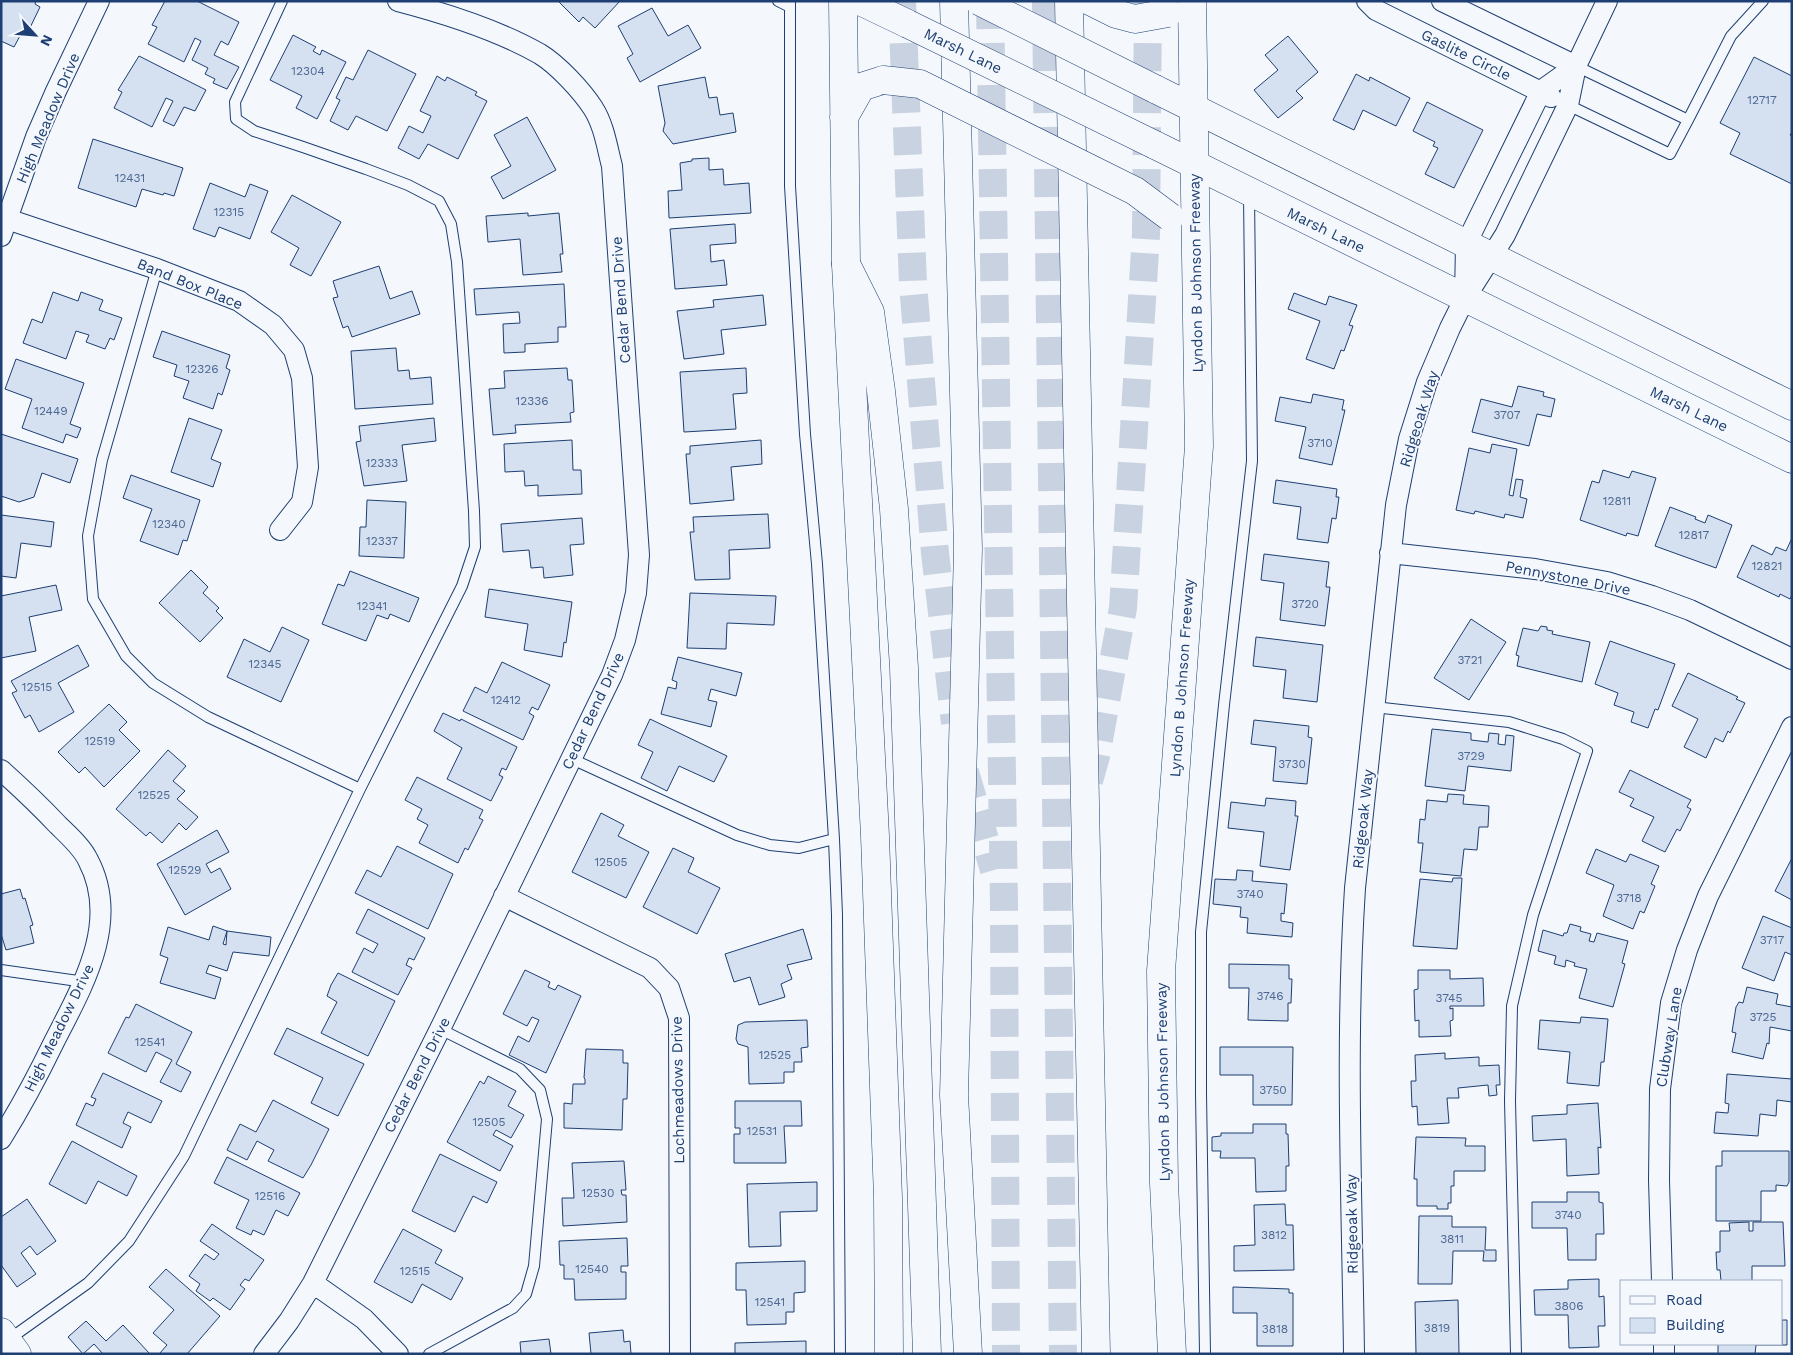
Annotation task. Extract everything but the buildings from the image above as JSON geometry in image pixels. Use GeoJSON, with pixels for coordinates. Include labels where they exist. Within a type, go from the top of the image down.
{"type":"FeatureCollection","features":[{"type":"Feature","properties":{"kind":"main road"},"geometry":{"type":"LineString","coordinates":[[842,1],[846,264],[875,836],[887,1188],[889,1354]]}},
{"type":"Feature","properties":{"kind":"main road","name":"Marsh Lane"},"geometry":{"type":"LineString","coordinates":[[860,1],[1792,460]]}},
{"type":"Feature","properties":{"kind":"main road"},"geometry":{"type":"LineString","coordinates":[[954,1],[968,549],[954,1095],[968,1354]]}},
{"type":"Feature","properties":{"kind":"main road"},"geometry":{"type":"LineString","coordinates":[[979,1],[1792,406]]}},
{"type":"Feature","properties":{"kind":"main road"},"geometry":{"type":"LineString","coordinates":[[1069,1],[1096,1354]]}},
{"type":"Feature","properties":{"kind":"main road"},"geometry":{"type":"LineString","coordinates":[[1090,1],[1116,14],[1135,19],[1180,5]]}},
{"type":"Feature","properties":{"kind":"main road","name":"Lyndon B Johnson Freeway"},"geometry":{"type":"LineString","coordinates":[[1172,1354],[1164,1183],[1161,971],[1199,446],[1193,108],[1180,5]]}},
{"type":"Feature","properties":{"kind":"main road"},"geometry":{"type":"LineString","coordinates":[[844,116],[861,87],[884,80],[920,84],[1135,191],[1170,217],[1196,253]]}},
{"type":"Feature","properties":{"kind":"main road"},"geometry":{"type":"LineString","coordinates":[[846,264],[870,312],[894,509],[904,668],[927,1354]]}},
{"type":"Feature","properties":{"kind":"street","name":"High Meadow Drive"},"geometry":{"type":"LineString","coordinates":[[4,228],[40,128],[99,1]]}},
{"type":"Feature","properties":{"kind":"street","name":"Cedar Bend Drive"},"geometry":{"type":"LineString","coordinates":[[264,1354],[289,1321],[313,1283],[572,759],[612,675],[625,640],[636,593],[639,555],[612,166],[604,135],[594,109],[573,83],[541,55],[496,33],[422,7],[398,1]]}},
{"type":"Feature","properties":{"kind":"street","name":"Gaslite Circle"},"geometry":{"type":"LineString","coordinates":[[1367,1],[1376,10],[1568,105]]}},
{"type":"Feature","properties":{"kind":"street"},"geometry":{"type":"LineString","coordinates":[[1442,1],[1576,66]]}},
{"type":"Feature","properties":{"kind":"street","name":"Ridgeoak Way"},"geometry":{"type":"LineString","coordinates":[[1354,1354],[1350,1058],[1351,951],[1355,888],[1396,505],[1410,439],[1427,382],[1465,298],[1505,235],[1568,105],[1576,66],[1607,1]]}},
{"type":"Feature","properties":{"kind":"street","name":"Ridgeoak Way"},"geometry":{"type":"LineString","coordinates":[[1465,298],[1466,244],[1541,92],[1576,66]]}},
{"type":"Feature","properties":{"kind":"street","name":"Band Box Place"},"geometry":{"type":"LineString","coordinates":[[4,228],[157,269],[240,301],[272,325],[294,350],[302,378],[308,467],[302,502],[280,530]]}},
{"type":"Feature","properties":{"kind":"street","name":"Pennystone Drive"},"geometry":{"type":"LineString","coordinates":[[1390,553],[1535,569],[1607,582],[1690,610],[1792,659]]}},
{"type":"Feature","properties":{"kind":"street","name":"Clubway Lane"},"geometry":{"type":"LineString","coordinates":[[1662,1280],[1660,1089],[1671,1003],[1687,950],[1708,896],[1792,728]]}},
{"type":"Feature","properties":{"kind":"street","name":"High Meadow Drive"},"geometry":{"type":"LineString","coordinates":[[1,770],[70,837],[88,858],[96,878],[100,898],[100,922],[95,951],[85,982],[22,1106],[1,1138]]}},
{"type":"Feature","properties":{"kind":"street","name":"Lochmeadows Drive"},"geometry":{"type":"LineString","coordinates":[[504,896],[650,968],[669,988],[679,1018],[680,1354]]}},
{"type":"Feature","properties":{"kind":"street"},"geometry":{"type":"LineString","coordinates":[[313,1283],[364,1319],[398,1354]]}},
{"type":"Feature","properties":{"kind":"lane"},"geometry":{"type":"LineString","coordinates":[[7,1343],[88,1283],[129,1241],[184,1156],[360,789],[462,586],[475,547],[457,262],[451,224],[439,202],[408,185],[303,147],[254,132],[236,119],[235,102],[282,1]]}},
{"type":"Feature","properties":{"kind":"lane"},"geometry":{"type":"LineString","coordinates":[[778,1],[790,4],[790,186],[805,434],[818,564],[834,839],[839,1068],[840,1354]]}},
{"type":"Feature","properties":{"kind":"lane"},"geometry":{"type":"LineString","coordinates":[[1568,105],[1670,154],[1731,36],[1763,1]]}},
{"type":"Feature","properties":{"kind":"lane"},"geometry":{"type":"LineString","coordinates":[[1576,66],[1688,120]]}},
{"type":"Feature","properties":{"kind":"lane"},"geometry":{"type":"LineString","coordinates":[[1205,1354],[1200,1093],[1200,932],[1252,461],[1249,191]]}},
{"type":"Feature","properties":{"kind":"lane"},"geometry":{"type":"LineString","coordinates":[[157,269],[102,460],[88,536],[93,599],[126,656],[153,683],[208,717],[360,789]]}},
{"type":"Feature","properties":{"kind":"lane"},"geometry":{"type":"LineString","coordinates":[[1374,707],[1508,722],[1563,739],[1587,751],[1533,914],[1512,1006],[1510,1101],[1516,1354]]}},
{"type":"Feature","properties":{"kind":"lane"},"geometry":{"type":"LineString","coordinates":[[572,759],[737,835],[762,843],[799,848],[834,839]]}},
{"type":"Feature","properties":{"kind":"lane"},"geometry":{"type":"LineString","coordinates":[[1,970],[85,982]]}},
{"type":"Feature","properties":{"kind":"lane"},"geometry":{"type":"LineString","coordinates":[[429,1354],[513,1308],[526,1294],[534,1266],[548,1119],[540,1090],[520,1069],[440,1028]]}},
{"type":"Feature","properties":{"kind":"tunnel"},"geometry":{"type":"LineString","coordinates":[[902,1],[913,284],[935,553],[955,723]]}},
{"type":"Feature","properties":{"kind":"tunnel"},"geometry":{"type":"LineString","coordinates":[[990,1],[1004,905],[1006,1354]]}},
{"type":"Feature","properties":{"kind":"tunnel"},"geometry":{"type":"LineString","coordinates":[[1046,1],[1063,1354]]}},
{"type":"Feature","properties":{"kind":"tunnel"},"geometry":{"type":"LineString","coordinates":[[1089,781],[1096,756],[1123,608],[1146,234],[1148,1]]}},
{"type":"Feature","properties":{"kind":"tunnel"},"geometry":{"type":"LineString","coordinates":[[965,772],[994,870]]}}]}
